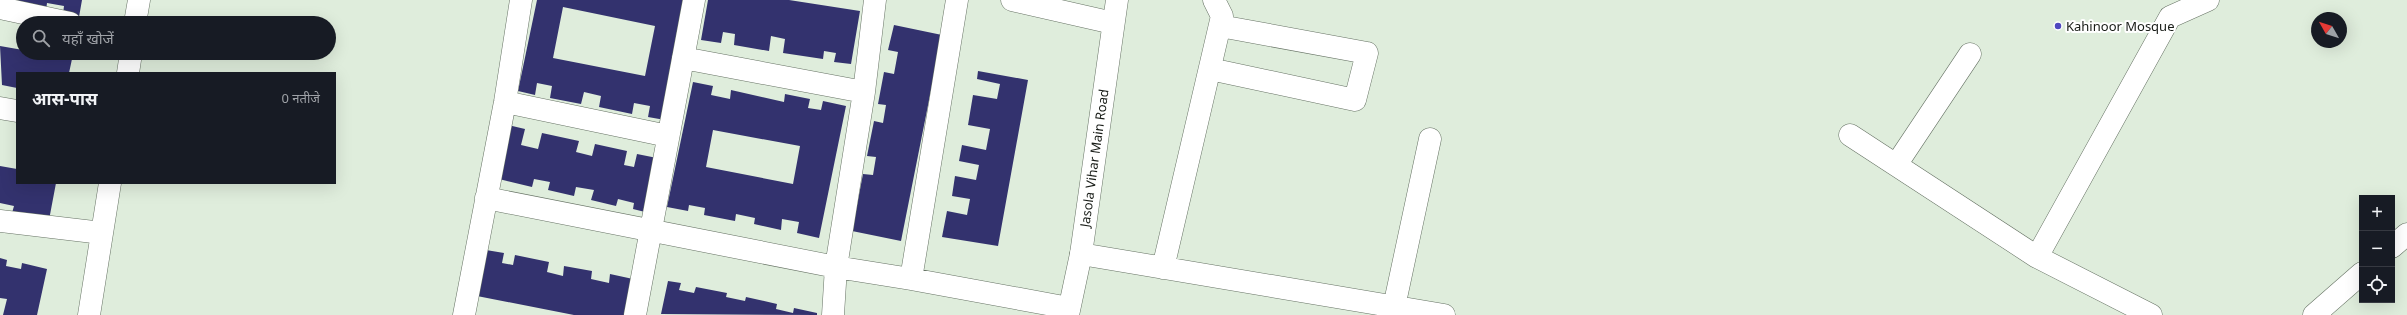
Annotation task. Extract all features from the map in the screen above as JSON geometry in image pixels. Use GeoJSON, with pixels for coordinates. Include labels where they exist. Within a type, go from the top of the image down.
{"type":"FeatureCollection","features":[{"type":"Feature","properties":{"kind":"street"},"geometry":{"type":"LineString","coordinates":[[137,16],[139,0]]}},
{"type":"Feature","properties":{"kind":"street"},"geometry":{"type":"LineString","coordinates":[[466,315],[486,198],[505,102],[521,0]]}},
{"type":"Feature","properties":{"kind":"street"},"geometry":{"type":"LineString","coordinates":[[634,315],[694,0]]}},
{"type":"Feature","properties":{"kind":"street"},"geometry":{"type":"LineString","coordinates":[[833,315],[836,267],[864,92],[875,0]]}},
{"type":"Feature","properties":{"kind":"street"},"geometry":{"type":"LineString","coordinates":[[911,279],[957,0]]}},
{"type":"Feature","properties":{"kind":"street"},"geometry":{"type":"LineString","coordinates":[[1012,0],[1113,23]]}},
{"type":"Feature","properties":{"kind":"street","name":"Jasola Vihar Main Road"},"geometry":{"type":"LineString","coordinates":[[1069,312],[1081,254],[1117,0]]}},
{"type":"Feature","properties":{"kind":"street"},"geometry":{"type":"LineString","coordinates":[[1163,268],[1222,16],[1214,0]]}},
{"type":"Feature","properties":{"kind":"street"},"geometry":{"type":"LineString","coordinates":[[2037,257],[2170,16],[2208,0]]}},
{"type":"Feature","properties":{"kind":"street"},"geometry":{"type":"LineString","coordinates":[[0,8],[37,16]]}},
{"type":"Feature","properties":{"kind":"street"},"geometry":{"type":"LineString","coordinates":[[1210,69],[1355,100],[1367,53],[1220,26]]}},
{"type":"Feature","properties":{"kind":"street"},"geometry":{"type":"LineString","coordinates":[[1896,165],[1970,54]]}},
{"type":"Feature","properties":{"kind":"street"},"geometry":{"type":"LineString","coordinates":[[683,58],[864,92]]}},
{"type":"Feature","properties":{"kind":"street"},"geometry":{"type":"LineString","coordinates":[[128,72],[130,60]]}},
{"type":"Feature","properties":{"kind":"street"},"geometry":{"type":"LineString","coordinates":[[505,102],[668,136]]}},
{"type":"Feature","properties":{"kind":"street"},"geometry":{"type":"LineString","coordinates":[[0,108],[16,111]]}},
{"type":"Feature","properties":{"kind":"street"},"geometry":{"type":"LineString","coordinates":[[1850,135],[2037,257],[2151,315]]}},
{"type":"Feature","properties":{"kind":"street"},"geometry":{"type":"LineString","coordinates":[[1394,307],[1430,139]]}},
{"type":"Feature","properties":{"kind":"street"},"geometry":{"type":"LineString","coordinates":[[89,315],[110,184]]}},
{"type":"Feature","properties":{"kind":"street"},"geometry":{"type":"LineString","coordinates":[[486,198],[836,267],[911,279],[1069,312]]}},
{"type":"Feature","properties":{"kind":"street"},"geometry":{"type":"LineString","coordinates":[[0,221],[102,233]]}},
{"type":"Feature","properties":{"kind":"street"},"geometry":{"type":"LineString","coordinates":[[2395,244],[2407,234]]}},
{"type":"Feature","properties":{"kind":"street"},"geometry":{"type":"LineString","coordinates":[[1081,254],[1444,315]]}},
{"type":"Feature","properties":{"kind":"street"},"geometry":{"type":"LineString","coordinates":[[2314,315],[2359,276]]}},
{"type":"Feature","properties":{"kind":"building"},"geometry":{"type":"Polygon","coordinates":[[[15,0],[82,0],[79,16],[63,14],[64,6],[47,3],[46,11],[15,0]]]}},
{"type":"Feature","properties":{"kind":"building"},"geometry":{"type":"Polygon","coordinates":[[[537,0],[689,0],[665,120],[648,117],[650,106],[634,103],[632,114],[599,107],[601,96],[584,92],[581,104],[550,98],[552,86],[537,83],[535,95],[518,91],[537,0]],[[563,7],[553,58],[645,76],[655,26],[563,7]]]}},
{"type":"Feature","properties":{"kind":"building"},"geometry":{"type":"Polygon","coordinates":[[[708,0],[789,0],[860,11],[851,64],[834,62],[836,53],[824,51],[823,59],[783,53],[785,39],[771,36],[769,51],[734,45],[735,34],[723,32],[721,43],[701,40],[708,0]]]}},
{"type":"Feature","properties":{"kind":"building"},"geometry":{"type":"Polygon","coordinates":[[[894,25],[942,35],[901,241],[852,231],[863,174],[873,175],[876,157],[867,156],[874,121],[883,123],[886,105],[878,104],[884,72],[894,74],[898,52],[888,50],[894,25]]]}},
{"type":"Feature","properties":{"kind":"building"},"geometry":{"type":"Polygon","coordinates":[[[0,46],[16,49],[16,60],[72,60],[69,72],[16,72],[16,88],[2,85],[0,46]]]}},
{"type":"Feature","properties":{"kind":"building"},"geometry":{"type":"Polygon","coordinates":[[[978,71],[1028,80],[998,246],[942,237],[947,211],[967,215],[970,199],[952,196],[955,176],[976,180],[979,165],[959,161],[962,145],[986,150],[990,129],[968,125],[973,95],[997,99],[1000,84],[977,79],[978,71]]]}},
{"type":"Feature","properties":{"kind":"building"},"geometry":{"type":"Polygon","coordinates":[[[693,82],[713,86],[711,95],[730,99],[731,90],[784,102],[785,94],[810,99],[808,108],[821,110],[823,101],[846,106],[819,238],[797,233],[799,222],[782,219],[781,230],[754,224],[755,218],[736,214],[735,221],[704,215],[705,208],[689,205],[688,211],[667,207],[693,82]],[[713,130],[706,167],[793,184],[800,146],[713,130]]]}},
{"type":"Feature","properties":{"kind":"building"},"geometry":{"type":"Polygon","coordinates":[[[508,125],[525,129],[521,145],[538,149],[542,133],[579,141],[576,152],[592,156],[595,144],[627,151],[624,165],[634,167],[637,154],[657,158],[645,212],[633,209],[634,203],[618,199],[616,206],[591,200],[594,190],[576,187],[574,196],[548,190],[550,182],[534,179],[532,187],[495,178],[508,125]]]}},
{"type":"Feature","properties":{"kind":"building"},"geometry":{"type":"Polygon","coordinates":[[[0,166],[16,169],[16,184],[56,184],[49,220],[12,213],[14,206],[0,203],[0,166]]]}},
{"type":"Feature","properties":{"kind":"building"},"geometry":{"type":"Polygon","coordinates":[[[486,250],[504,253],[502,263],[513,265],[515,255],[549,262],[547,272],[563,276],[564,266],[592,271],[591,279],[609,283],[610,274],[633,279],[626,315],[574,315],[477,296],[486,250]]]}},
{"type":"Feature","properties":{"kind":"building"},"geometry":{"type":"Polygon","coordinates":[[[0,258],[7,260],[6,266],[21,269],[22,263],[47,269],[37,315],[3,315],[7,299],[0,298],[0,258]]]}},
{"type":"Feature","properties":{"kind":"building"},"geometry":{"type":"Polygon","coordinates":[[[668,281],[681,283],[679,290],[694,293],[696,287],[727,293],[726,297],[745,301],[746,297],[777,304],[776,309],[793,313],[794,308],[817,313],[817,315],[661,314],[668,281]]]}},
{"type":"Feature","properties":{"kind":"place","name":"Kahinoor Mosque"},"geometry":{"type":"Point","coordinates":[2058,26]}}]}
